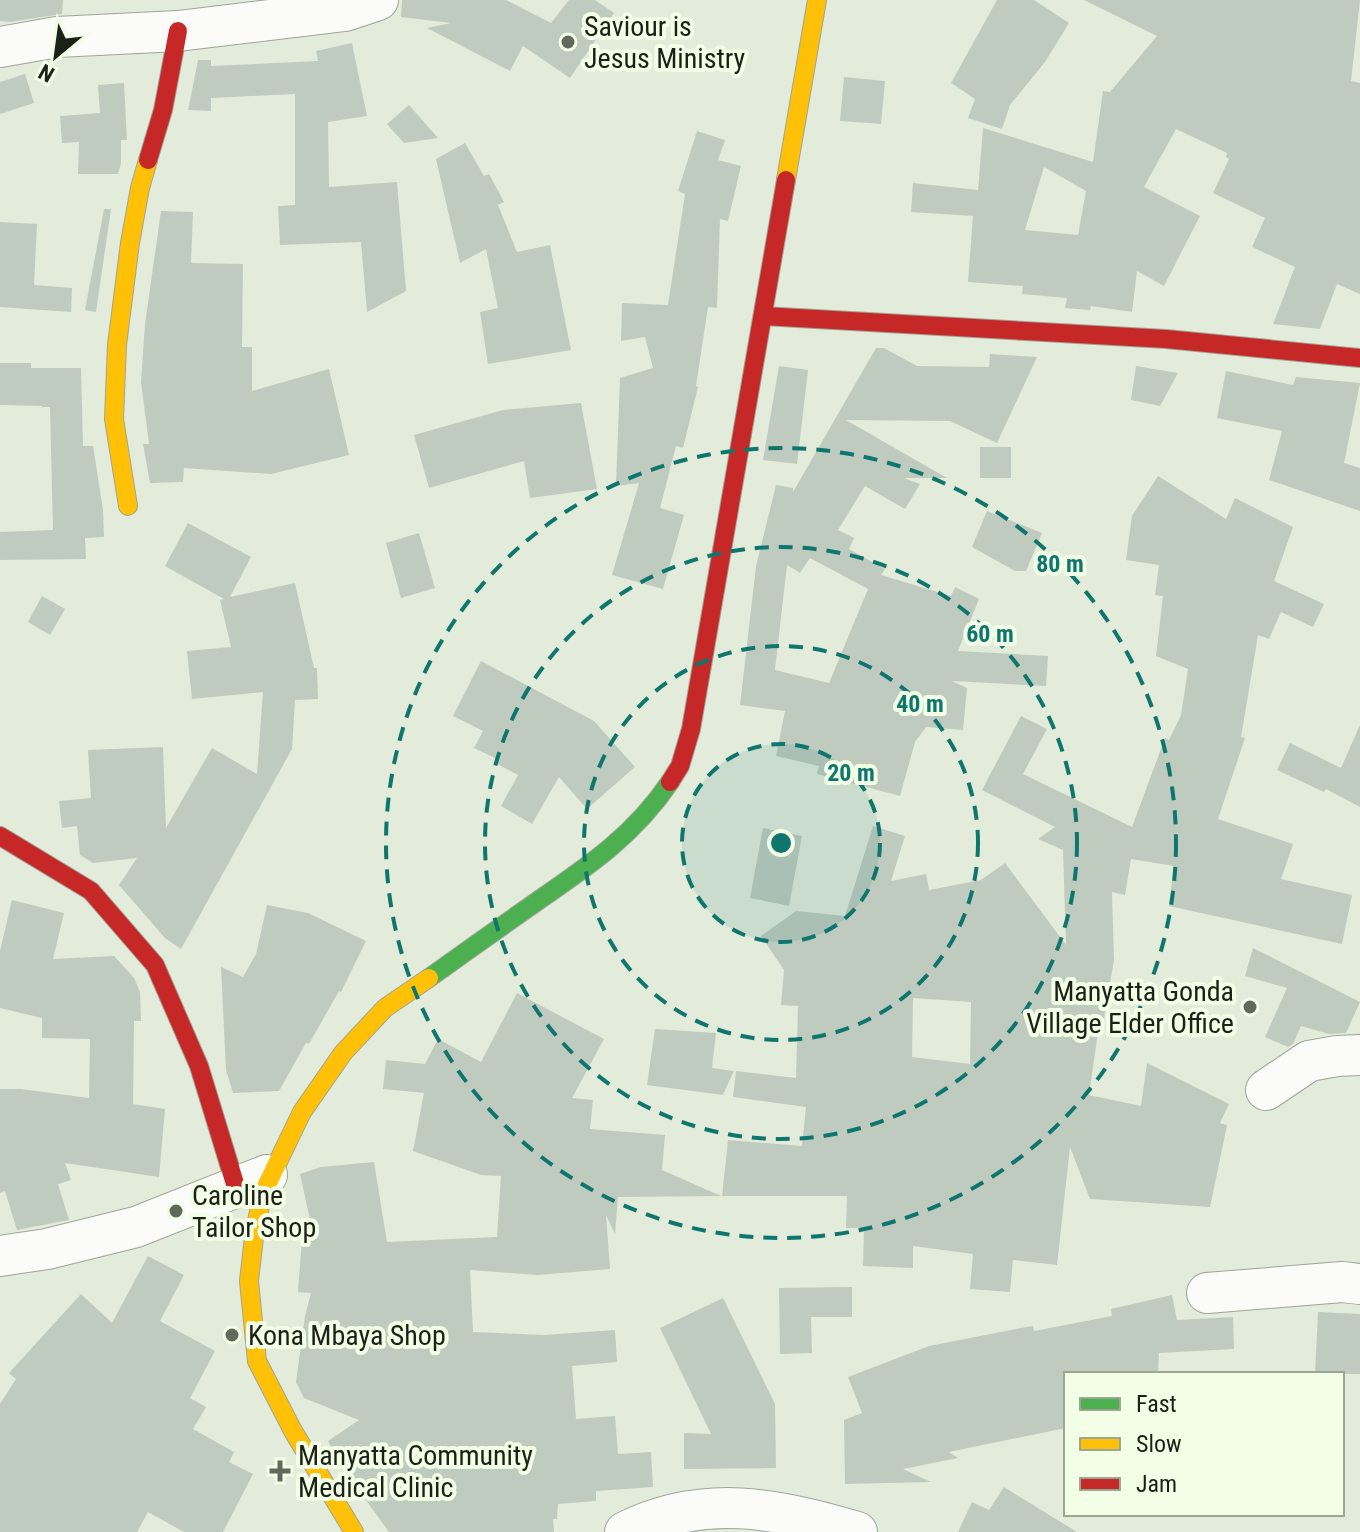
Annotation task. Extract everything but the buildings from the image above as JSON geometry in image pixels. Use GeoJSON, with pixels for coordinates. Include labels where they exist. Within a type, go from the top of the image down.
{"type":"FeatureCollection","features":[{"type":"Feature","properties":{"kind":"street"},"geometry":{"type":"LineString","coordinates":[[0,47],[57,37],[178,31],[345,11],[378,0]]}},
{"type":"Feature","properties":{"kind":"street"},"geometry":{"type":"LineString","coordinates":[[0,1256],[47,1249],[136,1227],[254,1180],[343,1053],[385,1008],[601,857],[649,810],[680,766],[691,729],[817,0]]}},
{"type":"Feature","properties":{"kind":"street"},"geometry":{"type":"LineString","coordinates":[[128,506],[114,419],[117,345],[140,188],[163,110],[178,31]]}},
{"type":"Feature","properties":{"kind":"street"},"geometry":{"type":"LineString","coordinates":[[763,316],[1166,339],[1360,358]]}},
{"type":"Feature","properties":{"kind":"street"},"geometry":{"type":"LineString","coordinates":[[0,836],[91,891],[155,965],[199,1066],[262,1195],[249,1281],[257,1361],[293,1431],[354,1532]]}},
{"type":"Feature","properties":{"kind":"street"},"geometry":{"type":"LineString","coordinates":[[1266,1090],[1309,1061],[1360,1055]]}},
{"type":"Feature","properties":{"kind":"street"},"geometry":{"type":"LineString","coordinates":[[1207,1293],[1342,1282],[1360,1284]]}},
{"type":"Feature","properties":{"kind":"street"},"geometry":{"type":"LineString","coordinates":[[625,1532],[681,1512],[739,1507],[805,1516],[857,1532]]}},
{"type":"Feature","properties":{"kind":"traffic: fast"},"geometry":{"type":"LineString","coordinates":[[429,978],[610,847],[642,817],[670,782]]}},
{"type":"Feature","properties":{"kind":"traffic: slow"},"geometry":{"type":"LineString","coordinates":[[786,180],[817,0]]}},
{"type":"Feature","properties":{"kind":"traffic: slow"},"geometry":{"type":"LineString","coordinates":[[128,506],[114,419],[117,345],[130,243],[148,160]]}},
{"type":"Feature","properties":{"kind":"traffic: slow"},"geometry":{"type":"LineString","coordinates":[[354,1532],[293,1431],[257,1361],[249,1281],[254,1237],[262,1195],[302,1112],[343,1053],[385,1008],[429,978]]}},
{"type":"Feature","properties":{"kind":"traffic: jam"},"geometry":{"type":"LineString","coordinates":[[148,160],[163,110],[178,31]]}},
{"type":"Feature","properties":{"kind":"traffic: jam"},"geometry":{"type":"LineString","coordinates":[[670,782],[680,766],[691,729],[786,180]]}},
{"type":"Feature","properties":{"kind":"traffic: jam"},"geometry":{"type":"LineString","coordinates":[[763,316],[1166,339],[1360,358]]}},
{"type":"Feature","properties":{"kind":"traffic: jam"},"geometry":{"type":"LineString","coordinates":[[0,836],[91,891],[155,965],[199,1066],[236,1187]]}},
{"type":"Feature","properties":{"kind":"place","name":"Saviour is Jesus Ministry"},"geometry":{"type":"Point","coordinates":[568,42]}},
{"type":"Feature","properties":{"kind":"place","name":"Manyatta Gonda Village Elder Office"},"geometry":{"type":"Point","coordinates":[1250,1007]}},
{"type":"Feature","properties":{"kind":"place","name":"Caroline Tailor Shop"},"geometry":{"type":"Point","coordinates":[176,1211]}},
{"type":"Feature","properties":{"kind":"place","name":"Kona Mbaya Shop"},"geometry":{"type":"Point","coordinates":[232,1335]}},
{"type":"Feature","properties":{"kind":"place","name":"Manyatta Community Medical Clinic"},"geometry":{"type":"Point","coordinates":[280,1471]}}]}
